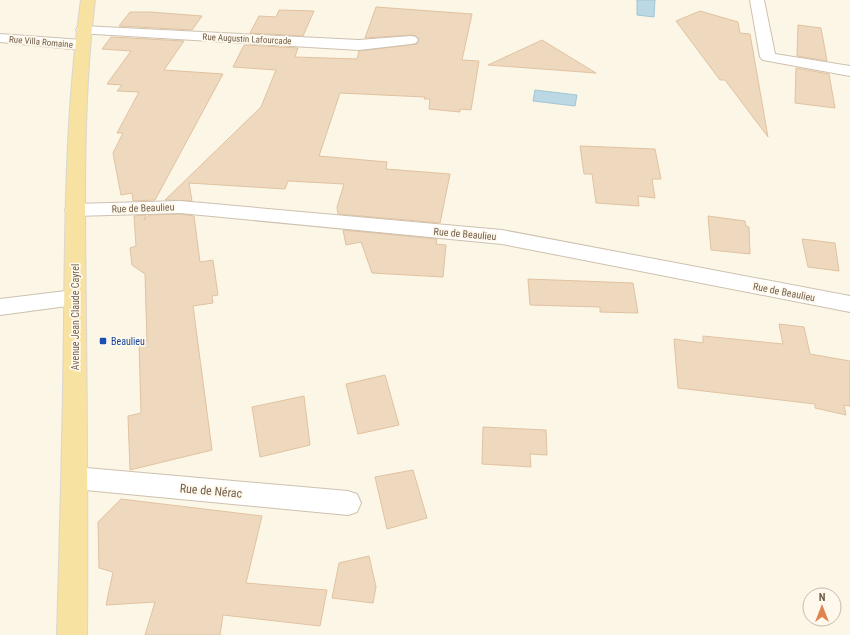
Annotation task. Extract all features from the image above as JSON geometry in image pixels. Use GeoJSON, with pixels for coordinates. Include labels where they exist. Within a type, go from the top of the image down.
{"type":"FeatureCollection","features":[{"type":"Feature","properties":{"kind":"main road","name":"Avenue Jean Claude Cayrel"},"geometry":{"type":"LineString","coordinates":[[72,635],[75,478],[75,210],[82,38],[88,0]]}},
{"type":"Feature","properties":{"kind":"street"},"geometry":{"type":"LineString","coordinates":[[757,0],[768,56],[850,71]]}},
{"type":"Feature","properties":{"kind":"street","name":"Rue Villa Romaine"},"geometry":{"type":"LineString","coordinates":[[0,38],[82,38]]}},
{"type":"Feature","properties":{"kind":"street","name":"Rue Augustin Lafourcade"},"geometry":{"type":"LineString","coordinates":[[82,38],[359,45],[411,40]]}},
{"type":"Feature","properties":{"kind":"street","name":"Rue de Beaulieu"},"geometry":{"type":"LineString","coordinates":[[75,210],[180,207],[502,237],[850,304]]}},
{"type":"Feature","properties":{"kind":"street"},"geometry":{"type":"LineString","coordinates":[[0,307],[74,298]]}},
{"type":"Feature","properties":{"kind":"street","name":"Rue de Nérac"},"geometry":{"type":"LineString","coordinates":[[75,478],[348,503]]}},
{"type":"Feature","properties":{"kind":"water"},"geometry":{"type":"Polygon","coordinates":[[[637,0],[655,0],[654,17],[637,15],[637,0]]]}},
{"type":"Feature","properties":{"kind":"water"},"geometry":{"type":"Polygon","coordinates":[[[535,90],[577,95],[575,106],[533,101],[535,90]]]}},
{"type":"Feature","properties":{"kind":"building"},"geometry":{"type":"Polygon","coordinates":[[[376,7],[472,14],[462,60],[479,61],[471,110],[460,109],[460,112],[429,109],[430,99],[424,99],[425,97],[340,93],[319,156],[387,162],[386,169],[450,174],[440,223],[338,214],[337,207],[344,184],[288,181],[285,189],[189,183],[192,201],[165,200],[261,107],[276,70],[233,67],[244,45],[298,48],[295,57],[357,59],[359,51],[417,44],[419,39],[416,36],[411,35],[365,38],[376,7]]]}},
{"type":"Feature","properties":{"kind":"building"},"geometry":{"type":"Polygon","coordinates":[[[279,10],[314,11],[303,36],[250,33],[259,16],[276,17],[279,10]]]}},
{"type":"Feature","properties":{"kind":"building"},"geometry":{"type":"Polygon","coordinates":[[[700,11],[738,22],[740,33],[750,34],[768,137],[725,80],[720,80],[676,21],[700,11]]]}},
{"type":"Feature","properties":{"kind":"building"},"geometry":{"type":"Polygon","coordinates":[[[130,12],[202,16],[192,30],[119,26],[130,12]]]}},
{"type":"Feature","properties":{"kind":"building"},"geometry":{"type":"Polygon","coordinates":[[[798,25],[821,28],[827,61],[797,56],[798,25]]]}},
{"type":"Feature","properties":{"kind":"building"},"geometry":{"type":"Polygon","coordinates":[[[111,37],[184,41],[164,70],[223,74],[155,200],[133,201],[132,193],[121,195],[113,153],[123,133],[117,133],[139,92],[117,91],[122,85],[107,84],[131,51],[102,49],[111,37]]]}},
{"type":"Feature","properties":{"kind":"building"},"geometry":{"type":"Polygon","coordinates":[[[542,40],[596,73],[488,65],[542,40]]]}},
{"type":"Feature","properties":{"kind":"building"},"geometry":{"type":"Polygon","coordinates":[[[796,68],[829,74],[835,108],[795,103],[796,68]]]}},
{"type":"Feature","properties":{"kind":"building"},"geometry":{"type":"Polygon","coordinates":[[[580,146],[655,149],[661,179],[652,179],[655,198],[638,196],[639,206],[596,203],[592,174],[584,174],[580,146]]]}},
{"type":"Feature","properties":{"kind":"building"},"geometry":{"type":"Polygon","coordinates":[[[180,214],[194,216],[200,262],[213,260],[218,295],[212,296],[213,303],[193,306],[212,450],[130,470],[128,416],[141,413],[139,342],[147,341],[145,274],[132,265],[130,248],[136,246],[134,216],[146,215],[144,220],[149,215],[180,214]]]}},
{"type":"Feature","properties":{"kind":"building"},"geometry":{"type":"Polygon","coordinates":[[[708,216],[745,221],[746,226],[749,227],[750,254],[711,250],[708,216]]]}},
{"type":"Feature","properties":{"kind":"building"},"geometry":{"type":"Polygon","coordinates":[[[343,230],[437,239],[436,244],[446,245],[443,277],[372,273],[361,242],[346,245],[343,230]]]}},
{"type":"Feature","properties":{"kind":"building"},"geometry":{"type":"Polygon","coordinates":[[[802,239],[835,243],[839,271],[808,267],[802,239]]]}},
{"type":"Feature","properties":{"kind":"building"},"geometry":{"type":"Polygon","coordinates":[[[528,279],[633,283],[638,313],[600,312],[600,307],[530,305],[528,279]]]}},
{"type":"Feature","properties":{"kind":"building"},"geometry":{"type":"Polygon","coordinates":[[[779,324],[804,327],[810,354],[850,361],[850,406],[844,405],[846,415],[815,408],[815,404],[678,388],[674,339],[703,343],[703,336],[783,344],[779,324]]]}},
{"type":"Feature","properties":{"kind":"building"},"geometry":{"type":"Polygon","coordinates":[[[385,375],[399,425],[358,434],[346,384],[385,375]]]}},
{"type":"Feature","properties":{"kind":"building"},"geometry":{"type":"Polygon","coordinates":[[[304,396],[310,445],[260,457],[252,407],[304,396]]]}},
{"type":"Feature","properties":{"kind":"building"},"geometry":{"type":"Polygon","coordinates":[[[483,427],[546,430],[547,455],[530,454],[531,467],[482,464],[483,427]]]}},
{"type":"Feature","properties":{"kind":"building"},"geometry":{"type":"Polygon","coordinates":[[[413,470],[427,518],[387,529],[375,477],[413,470]]]}},
{"type":"Feature","properties":{"kind":"building"},"geometry":{"type":"Polygon","coordinates":[[[121,499],[262,516],[246,583],[327,590],[320,626],[223,615],[220,635],[145,635],[155,602],[106,605],[113,572],[99,568],[98,522],[121,499]]]}},
{"type":"Feature","properties":{"kind":"building"},"geometry":{"type":"Polygon","coordinates":[[[369,556],[376,587],[373,603],[332,598],[339,563],[369,556]]]}},
{"type":"Feature","properties":{"kind":"place","name":"Beaulieu"},"geometry":{"type":"Point","coordinates":[103,341]}}]}
